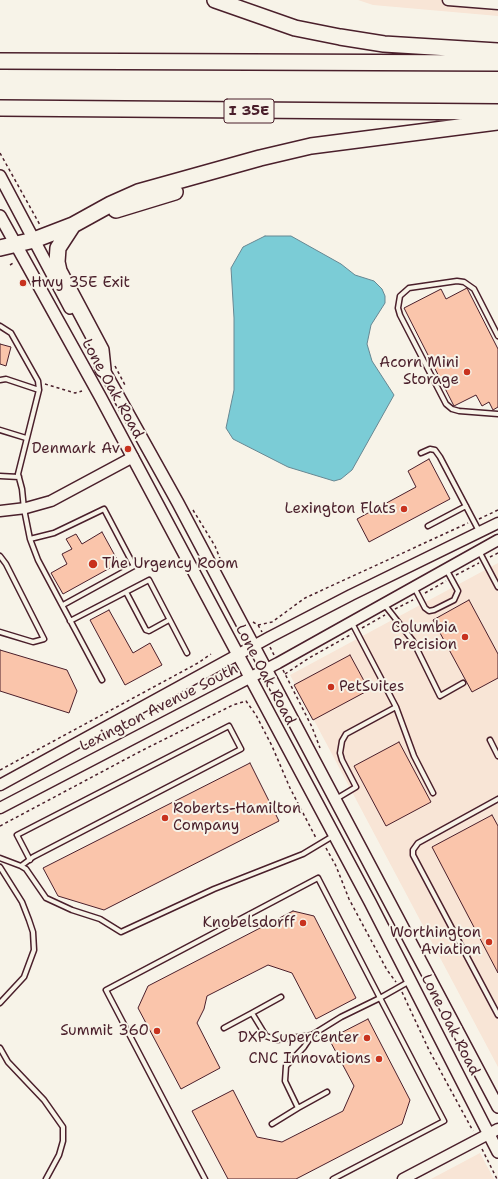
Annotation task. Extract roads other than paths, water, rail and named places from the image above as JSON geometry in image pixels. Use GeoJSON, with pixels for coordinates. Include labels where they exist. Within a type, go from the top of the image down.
{"type":"FeatureCollection","features":[{"type":"Feature","properties":{"kind":"highway"},"geometry":{"type":"LineString","coordinates":[[215,0],[295,28],[340,37],[384,44],[498,51]]}},
{"type":"Feature","properties":{"kind":"highway"},"geometry":{"type":"LineString","coordinates":[[0,61],[498,63]]}},
{"type":"Feature","properties":{"kind":"highway","name":"I 35E"},"geometry":{"type":"LineString","coordinates":[[0,108],[498,112]]}},
{"type":"Feature","properties":{"kind":"highway"},"geometry":{"type":"LineString","coordinates":[[0,248],[34,240],[78,222],[110,204],[138,192],[252,160],[311,146],[498,122]]}},
{"type":"Feature","properties":{"kind":"highway"},"geometry":{"type":"LineString","coordinates":[[78,222],[58,248],[57,262],[59,271],[101,350],[103,369]]}},
{"type":"Feature","properties":{"kind":"main road","name":"Lone Oak Road"},"geometry":{"type":"LineString","coordinates":[[0,176],[103,369],[178,503],[498,1107]]}},
{"type":"Feature","properties":{"kind":"main road","name":"Lone Oak Road"},"geometry":{"type":"LineString","coordinates":[[0,216],[133,457],[410,981],[493,1132],[498,1152]]}},
{"type":"Feature","properties":{"kind":"street"},"geometry":{"type":"LineString","coordinates":[[454,0],[498,4]]}},
{"type":"Feature","properties":{"kind":"street"},"geometry":{"type":"LineString","coordinates":[[0,511],[24,508],[51,501],[133,457]]}},
{"type":"Feature","properties":{"kind":"street","name":"Lexington Avenue South"},"geometry":{"type":"LineString","coordinates":[[0,785],[254,646],[351,595],[498,523]]}},
{"type":"Feature","properties":{"kind":"street","name":"Lexington Avenue South"},"geometry":{"type":"LineString","coordinates":[[0,808],[250,678],[498,540]]}},
{"type":"Feature","properties":{"kind":"street"},"geometry":{"type":"LineString","coordinates":[[403,1179],[493,1132]]}},
{"type":"Feature","properties":{"kind":"lane"},"geometry":{"type":"LineString","coordinates":[[498,336],[474,289],[464,282],[457,281],[409,288],[400,296],[398,308],[400,315],[446,404],[452,409],[459,411],[498,414]]}},
{"type":"Feature","properties":{"kind":"lane"},"geometry":{"type":"LineString","coordinates":[[0,326],[11,333],[38,381],[39,390],[18,474],[22,488],[30,539],[38,560],[102,680]]}},
{"type":"Feature","properties":{"kind":"lane"},"geometry":{"type":"LineString","coordinates":[[0,380],[6,379],[39,390]]}},
{"type":"Feature","properties":{"kind":"lane"},"geometry":{"type":"LineString","coordinates":[[0,430],[26,438]]}},
{"type":"Feature","properties":{"kind":"lane"},"geometry":{"type":"LineString","coordinates":[[421,453],[430,449],[438,454],[479,531]]}},
{"type":"Feature","properties":{"kind":"lane"},"geometry":{"type":"LineString","coordinates":[[0,476],[19,477]]}},
{"type":"Feature","properties":{"kind":"lane"},"geometry":{"type":"LineString","coordinates":[[428,526],[466,506]]}},
{"type":"Feature","properties":{"kind":"lane"},"geometry":{"type":"LineString","coordinates":[[30,539],[54,533],[104,509],[134,566],[63,605]]}},
{"type":"Feature","properties":{"kind":"lane"},"geometry":{"type":"LineString","coordinates":[[479,551],[498,587]]}},
{"type":"Feature","properties":{"kind":"lane"},"geometry":{"type":"LineString","coordinates":[[0,556],[6,564],[44,639],[33,642],[0,632]]}},
{"type":"Feature","properties":{"kind":"lane"},"geometry":{"type":"LineString","coordinates":[[414,587],[425,608],[429,611],[454,600],[458,591],[446,569]]}},
{"type":"Feature","properties":{"kind":"lane"},"geometry":{"type":"LineString","coordinates":[[70,621],[149,580],[187,653]]}},
{"type":"Feature","properties":{"kind":"lane"},"geometry":{"type":"LineString","coordinates":[[126,592],[146,630],[149,631],[170,620]]}},
{"type":"Feature","properties":{"kind":"lane"},"geometry":{"type":"LineString","coordinates":[[384,603],[412,641],[440,696],[463,683]]}},
{"type":"Feature","properties":{"kind":"lane"},"geometry":{"type":"LineString","coordinates":[[352,622],[396,707],[414,756],[433,793]]}},
{"type":"Feature","properties":{"kind":"lane"},"geometry":{"type":"LineString","coordinates":[[335,800],[356,787],[340,753],[342,741],[346,734],[396,707]]}},
{"type":"Feature","properties":{"kind":"lane"},"geometry":{"type":"LineString","coordinates":[[21,866],[241,749],[229,726],[17,835],[30,860]]}},
{"type":"Feature","properties":{"kind":"lane"},"geometry":{"type":"LineString","coordinates":[[490,740],[498,756]]}},
{"type":"Feature","properties":{"kind":"lane"},"geometry":{"type":"LineString","coordinates":[[498,799],[418,843],[413,850],[413,856],[498,1015]]}},
{"type":"Feature","properties":{"kind":"lane"},"geometry":{"type":"LineString","coordinates":[[0,858],[21,866],[26,870],[46,898],[72,910],[100,919],[121,932],[214,889],[303,854],[334,836]]}},
{"type":"Feature","properties":{"kind":"lane"},"geometry":{"type":"LineString","coordinates":[[0,867],[22,902],[33,932],[34,950],[24,977],[0,1003]]}},
{"type":"Feature","properties":{"kind":"lane"},"geometry":{"type":"LineString","coordinates":[[205,1179],[106,990],[318,878],[444,1121],[333,1179]]}},
{"type":"Feature","properties":{"kind":"lane"},"geometry":{"type":"LineString","coordinates":[[298,1108],[285,1081],[286,1066],[304,1047],[312,1035],[340,1017],[380,998],[410,981]]}},
{"type":"Feature","properties":{"kind":"lane"},"geometry":{"type":"LineString","coordinates":[[224,1028],[282,997]]}},
{"type":"Feature","properties":{"kind":"lane"},"geometry":{"type":"LineString","coordinates":[[252,1013],[266,1036],[277,1040],[312,1035]]}},
{"type":"Feature","properties":{"kind":"lane"},"geometry":{"type":"LineString","coordinates":[[0,1048],[8,1062],[44,1100],[63,1127],[59,1155],[46,1179]]}},
{"type":"Feature","properties":{"kind":"lane"},"geometry":{"type":"LineString","coordinates":[[272,1124],[327,1092]]}},
{"type":"Feature","properties":{"kind":"water"},"geometry":{"type":"Polygon","coordinates":[[[265,236],[291,236],[341,264],[355,275],[374,281],[382,289],[385,296],[385,303],[371,325],[367,344],[372,361],[394,395],[352,470],[341,479],[334,481],[288,467],[233,439],[226,428],[234,390],[234,318],[231,268],[243,247],[265,236]]]}},
{"type":"Feature","properties":{"kind":"place","name":"Hwy 35E Exit"},"geometry":{"type":"Point","coordinates":[23,283]}},
{"type":"Feature","properties":{"kind":"place","name":"Acorn Mini Storage"},"geometry":{"type":"Point","coordinates":[467,372]}},
{"type":"Feature","properties":{"kind":"place","name":"Denmark Av"},"geometry":{"type":"Point","coordinates":[128,449]}},
{"type":"Feature","properties":{"kind":"place","name":"Lexington Flats"},"geometry":{"type":"Point","coordinates":[404,509]}},
{"type":"Feature","properties":{"kind":"place","name":"The Urgency Room"},"geometry":{"type":"Point","coordinates":[93,564]}},
{"type":"Feature","properties":{"kind":"place","name":"Columbia Precision"},"geometry":{"type":"Point","coordinates":[465,637]}},
{"type":"Feature","properties":{"kind":"place","name":"PetSuites"},"geometry":{"type":"Point","coordinates":[331,687]}},
{"type":"Feature","properties":{"kind":"place","name":"Roberts-Hamilton Company"},"geometry":{"type":"Point","coordinates":[165,818]}},
{"type":"Feature","properties":{"kind":"place","name":"Knobelsdorff"},"geometry":{"type":"Point","coordinates":[303,923]}},
{"type":"Feature","properties":{"kind":"place","name":"Worthington Aviation"},"geometry":{"type":"Point","coordinates":[489,942]}},
{"type":"Feature","properties":{"kind":"place","name":"Summit 360"},"geometry":{"type":"Point","coordinates":[157,1031]}},
{"type":"Feature","properties":{"kind":"place","name":"DXP SuperCenter"},"geometry":{"type":"Point","coordinates":[367,1038]}},
{"type":"Feature","properties":{"kind":"place","name":"CNC Innovations"},"geometry":{"type":"Point","coordinates":[379,1059]}}]}
